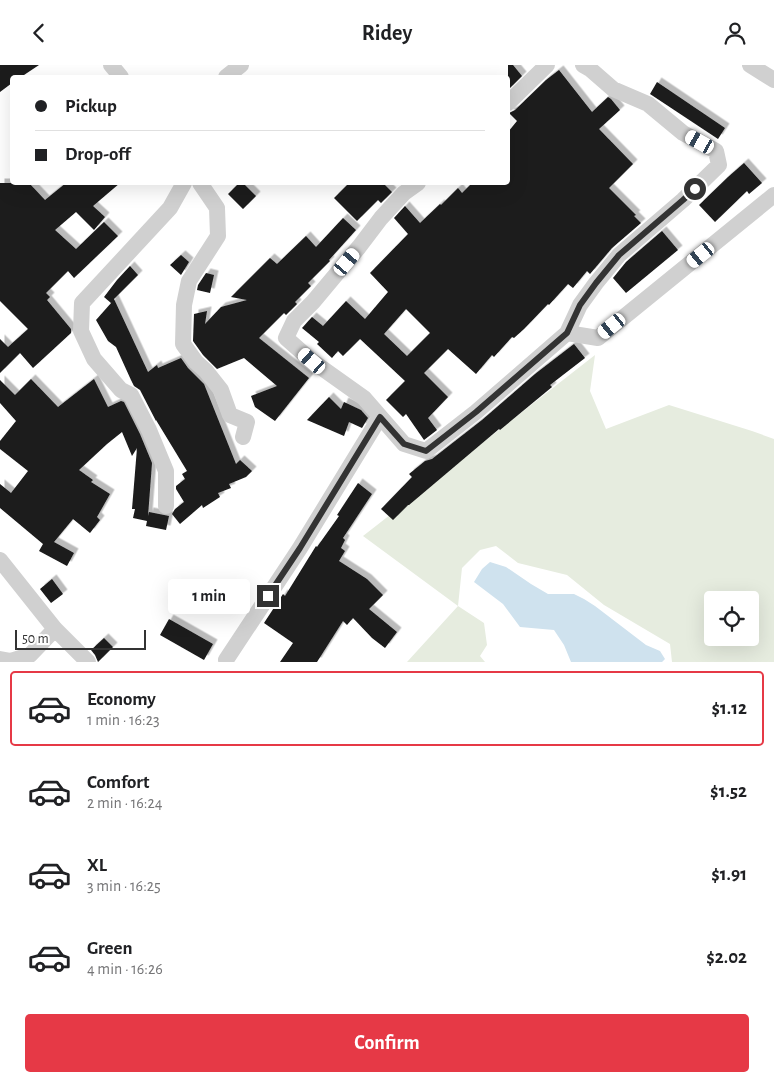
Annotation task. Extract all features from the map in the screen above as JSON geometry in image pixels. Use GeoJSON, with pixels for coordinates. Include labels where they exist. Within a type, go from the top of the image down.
{"type":"FeatureCollection","features":[{"type":"Feature","properties":{"kind":"street"},"geometry":{"type":"LineString","coordinates":[[111,65],[119,75]]}},
{"type":"Feature","properties":{"kind":"street"},"geometry":{"type":"LineString","coordinates":[[228,75],[241,65]]}},
{"type":"Feature","properties":{"kind":"street"},"geometry":{"type":"LineString","coordinates":[[510,101],[548,65]]}},
{"type":"Feature","properties":{"kind":"street"},"geometry":{"type":"LineString","coordinates":[[415,185],[404,193],[381,218],[314,302],[294,321],[286,338],[312,361],[364,398],[404,444],[426,451],[476,412],[567,333],[580,305],[619,255],[683,200],[719,165],[716,151],[683,133],[648,104],[613,89],[583,65]]}},
{"type":"Feature","properties":{"kind":"street"},"geometry":{"type":"LineString","coordinates":[[750,65],[774,80]]}},
{"type":"Feature","properties":{"kind":"street"},"geometry":{"type":"LineString","coordinates":[[166,507],[166,471],[149,430],[131,395],[121,390],[94,359],[80,331],[82,303],[170,208],[183,185]]}},
{"type":"Feature","properties":{"kind":"street"},"geometry":{"type":"LineString","coordinates":[[201,185],[217,209],[218,236],[189,281],[184,305],[183,344],[220,391],[230,415],[247,422],[243,437]]}},
{"type":"Feature","properties":{"kind":"street"},"geometry":{"type":"LineString","coordinates":[[567,333],[598,338],[774,195]]}},
{"type":"Feature","properties":{"kind":"street"},"geometry":{"type":"LineString","coordinates":[[226,660],[300,548],[380,417]]}},
{"type":"Feature","properties":{"kind":"street"},"geometry":{"type":"LineString","coordinates":[[0,560],[55,629],[88,662]]}},
{"type":"Feature","properties":{"kind":"street"},"geometry":{"type":"LineString","coordinates":[[0,659],[11,661],[30,655],[55,629]]}},
{"type":"Feature","properties":{"kind":"shaded area"},"geometry":{"type":"Polygon","coordinates":[[[595,355],[590,391],[606,429],[669,405],[774,439],[774,662],[672,662],[670,644],[604,605],[567,575],[518,563],[496,546],[480,550],[462,568],[458,606],[363,536],[595,355]]]}},
{"type":"Feature","properties":{"kind":"shaded area"},"geometry":{"type":"Polygon","coordinates":[[[458,606],[484,623],[487,645],[480,656],[485,662],[407,662],[458,606]]]}},
{"type":"Feature","properties":{"kind":"water"},"geometry":{"type":"Polygon","coordinates":[[[490,562],[506,567],[548,594],[574,594],[584,599],[646,645],[660,651],[665,659],[662,662],[571,662],[564,645],[554,630],[520,627],[503,604],[474,582],[482,569],[490,562]]]}},
{"type":"Feature","properties":{"kind":"building"},"geometry":{"type":"Polygon","coordinates":[[[0,65],[39,65],[24,75],[10,75],[10,84],[0,92],[0,65]]]}},
{"type":"Feature","properties":{"kind":"building"},"geometry":{"type":"Polygon","coordinates":[[[508,65],[513,65],[522,76],[510,88],[510,75],[508,75],[508,65]]]}},
{"type":"Feature","properties":{"kind":"building"},"geometry":{"type":"Polygon","coordinates":[[[559,70],[592,112],[608,97],[611,99],[620,110],[599,129],[633,164],[609,188],[636,215],[634,216],[641,223],[612,248],[590,274],[587,271],[573,288],[568,284],[524,329],[514,338],[512,337],[494,357],[492,355],[476,374],[448,349],[424,373],[448,397],[428,418],[437,430],[424,440],[406,414],[403,417],[386,400],[405,381],[360,339],[343,356],[338,351],[332,358],[317,344],[319,342],[302,328],[312,317],[323,326],[346,301],[365,319],[388,292],[370,273],[408,234],[394,218],[405,206],[420,223],[458,188],[462,193],[470,185],[510,185],[510,130],[517,121],[510,112],[559,70]],[[406,309],[384,334],[407,356],[430,333],[406,309]]]}},
{"type":"Feature","properties":{"kind":"building"},"geometry":{"type":"Polygon","coordinates":[[[657,82],[725,128],[718,139],[650,94],[657,82]]]}},
{"type":"Feature","properties":{"kind":"building"},"geometry":{"type":"Polygon","coordinates":[[[744,163],[762,183],[749,194],[747,191],[715,222],[699,205],[744,163]]]}},
{"type":"Feature","properties":{"kind":"building"},"geometry":{"type":"Polygon","coordinates":[[[0,183],[31,185],[45,200],[64,185],[118,185],[93,206],[105,217],[94,230],[76,212],[55,230],[76,249],[104,222],[118,236],[74,278],[68,271],[46,293],[50,297],[47,300],[71,329],[71,333],[33,368],[20,353],[0,373],[0,339],[8,347],[28,329],[0,301],[0,183]]]}},
{"type":"Feature","properties":{"kind":"building"},"geometry":{"type":"Polygon","coordinates":[[[237,185],[245,185],[256,196],[243,209],[228,194],[237,185]]]}},
{"type":"Feature","properties":{"kind":"building"},"geometry":{"type":"Polygon","coordinates":[[[347,185],[385,185],[392,192],[381,203],[378,200],[357,221],[334,198],[347,185]]]}},
{"type":"Feature","properties":{"kind":"building"},"geometry":{"type":"Polygon","coordinates":[[[343,218],[356,230],[330,261],[308,283],[311,286],[295,302],[297,304],[286,315],[284,313],[259,338],[309,378],[275,421],[255,407],[251,396],[277,386],[244,358],[217,369],[203,355],[193,341],[194,314],[207,311],[205,324],[221,307],[247,300],[231,297],[270,258],[277,264],[306,236],[316,247],[343,218]]]}},
{"type":"Feature","properties":{"kind":"building"},"geometry":{"type":"Polygon","coordinates":[[[662,231],[678,250],[626,293],[613,278],[626,262],[662,231]]]}},
{"type":"Feature","properties":{"kind":"building"},"geometry":{"type":"Polygon","coordinates":[[[181,255],[189,262],[181,275],[170,265],[181,255]]]}},
{"type":"Feature","properties":{"kind":"building"},"geometry":{"type":"Polygon","coordinates":[[[130,266],[138,275],[114,299],[148,372],[157,365],[158,368],[181,358],[204,384],[236,464],[240,460],[252,471],[246,477],[229,484],[231,488],[218,493],[220,497],[203,508],[202,505],[180,524],[172,514],[184,502],[176,486],[185,479],[182,474],[187,471],[156,421],[140,390],[134,386],[116,347],[108,341],[96,320],[112,302],[104,297],[130,266]]]}},
{"type":"Feature","properties":{"kind":"building"},"geometry":{"type":"Polygon","coordinates":[[[206,273],[214,275],[210,293],[197,290],[206,273]]]}},
{"type":"Feature","properties":{"kind":"building"},"geometry":{"type":"Polygon","coordinates":[[[574,344],[585,358],[550,385],[552,387],[408,505],[393,520],[381,509],[412,477],[409,474],[425,461],[432,459],[482,420],[535,374],[574,344]]]}},
{"type":"Feature","properties":{"kind":"building"},"geometry":{"type":"Polygon","coordinates":[[[31,379],[58,407],[94,379],[108,407],[121,401],[124,402],[152,463],[148,516],[149,512],[169,516],[166,530],[146,526],[147,521],[133,518],[135,509],[132,509],[137,448],[132,456],[122,432],[79,470],[93,480],[91,482],[110,494],[97,517],[100,520],[90,533],[73,519],[54,542],[74,553],[67,566],[39,551],[43,544],[0,508],[0,484],[11,493],[28,471],[0,449],[0,441],[16,421],[0,403],[0,380],[15,395],[31,379]]]}},
{"type":"Feature","properties":{"kind":"building"},"geometry":{"type":"Polygon","coordinates":[[[329,397],[341,409],[344,402],[361,410],[368,418],[362,428],[349,422],[344,436],[307,420],[329,397]]]}},
{"type":"Feature","properties":{"kind":"building"},"geometry":{"type":"Polygon","coordinates":[[[358,483],[372,494],[343,538],[345,540],[341,548],[345,551],[339,561],[367,579],[383,595],[369,609],[397,632],[385,648],[372,638],[353,618],[347,625],[343,621],[317,662],[280,662],[293,643],[264,623],[283,594],[285,596],[316,546],[339,516],[337,515],[358,483]]]}},
{"type":"Feature","properties":{"kind":"building"},"geometry":{"type":"Polygon","coordinates":[[[52,579],[63,594],[51,603],[40,589],[52,579]]]}},
{"type":"Feature","properties":{"kind":"building"},"geometry":{"type":"Polygon","coordinates":[[[169,619],[213,644],[204,660],[160,635],[169,619]]]}},
{"type":"Feature","properties":{"kind":"building"},"geometry":{"type":"Polygon","coordinates":[[[104,638],[113,647],[98,662],[91,650],[104,638]]]}},
{"type":"Feature","properties":{"kind":"route"},"geometry":{"type":"LineString","coordinates":[[268,596],[300,548],[380,417],[404,444],[426,451],[476,412],[567,333],[580,305],[619,255],[695,189]]}}]}
